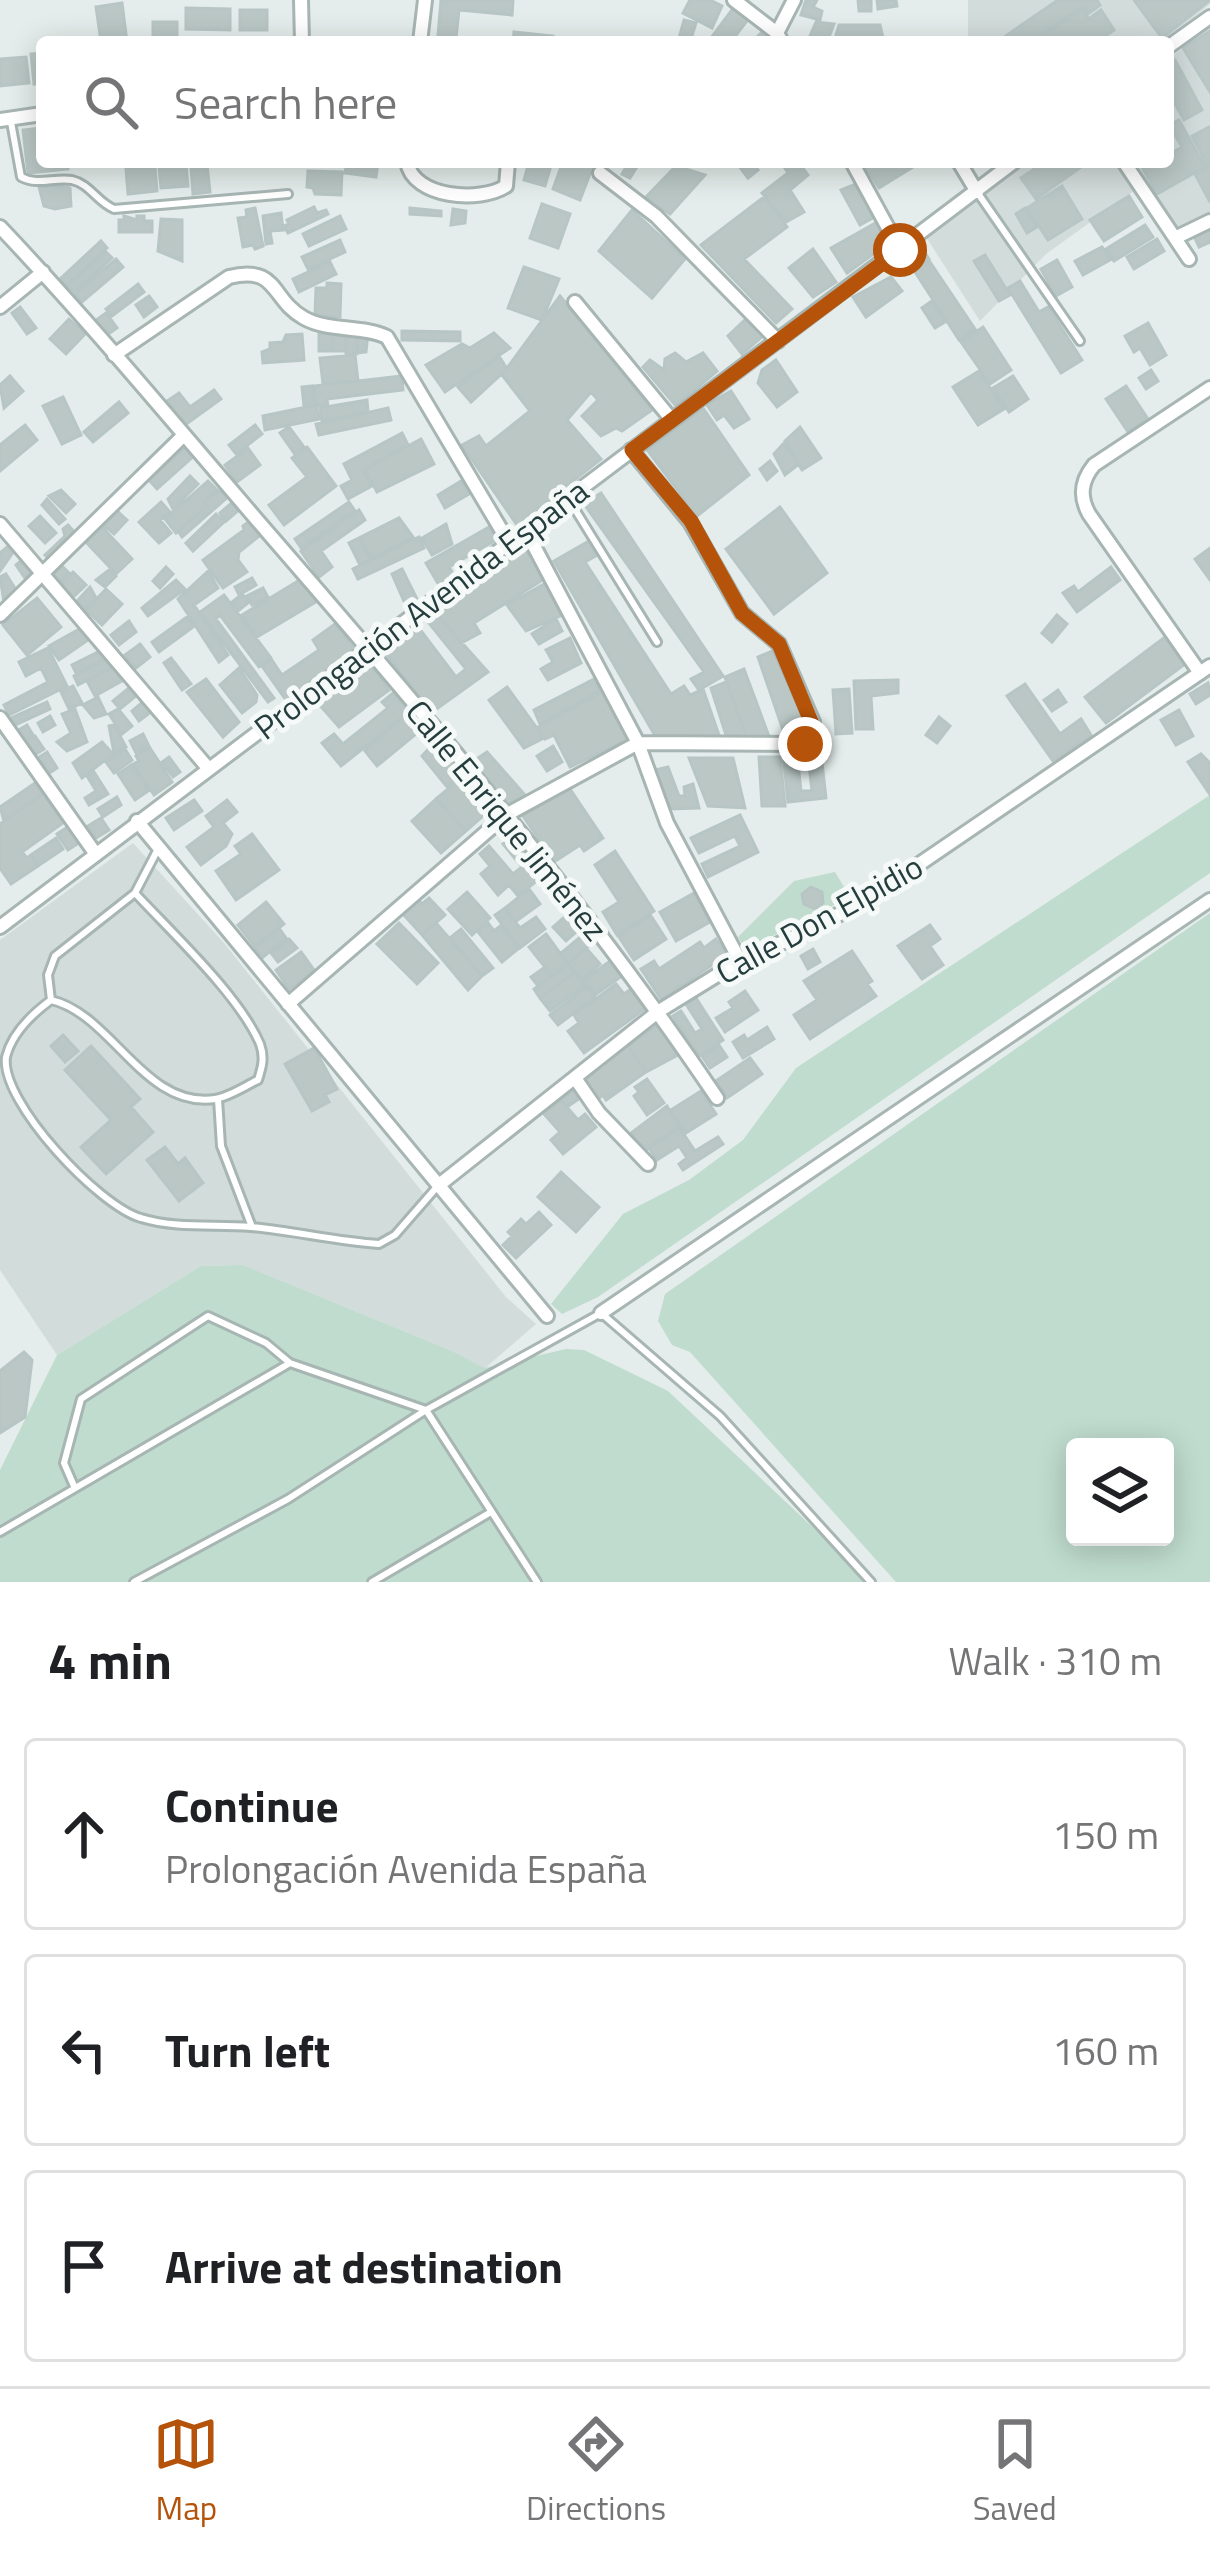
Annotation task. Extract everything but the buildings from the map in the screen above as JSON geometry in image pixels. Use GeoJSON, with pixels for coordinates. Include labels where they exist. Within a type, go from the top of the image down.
{"type":"FeatureCollection","features":[{"type":"Feature","properties":{"kind":"street"},"geometry":{"type":"LineString","coordinates":[[301,0],[302,36]]}},
{"type":"Feature","properties":{"kind":"street"},"geometry":{"type":"LineString","coordinates":[[421,36],[425,0]]}},
{"type":"Feature","properties":{"kind":"street"},"geometry":{"type":"LineString","coordinates":[[734,0],[778,36]]}},
{"type":"Feature","properties":{"kind":"street"},"geometry":{"type":"LineString","coordinates":[[781,36],[794,0]]}},
{"type":"Feature","properties":{"kind":"street"},"geometry":{"type":"LineString","coordinates":[[1174,43],[1210,17]]}},
{"type":"Feature","properties":{"kind":"street"},"geometry":{"type":"LineString","coordinates":[[5,119],[36,115]]}},
{"type":"Feature","properties":{"kind":"street"},"geometry":{"type":"LineString","coordinates":[[408,168],[423,188],[465,194],[498,192],[506,186],[508,168]]}},
{"type":"Feature","properties":{"kind":"street"},"geometry":{"type":"LineString","coordinates":[[855,168],[900,250]]}},
{"type":"Feature","properties":{"kind":"street"},"geometry":{"type":"LineString","coordinates":[[963,168],[977,192]]}},
{"type":"Feature","properties":{"kind":"street","name":"Prolongación Avenida España"},"geometry":{"type":"LineString","coordinates":[[0,927],[1007,168]]}},
{"type":"Feature","properties":{"kind":"street"},"geometry":{"type":"LineString","coordinates":[[1128,168],[1189,259]]}},
{"type":"Feature","properties":{"kind":"street"},"geometry":{"type":"LineString","coordinates":[[600,173],[656,216],[778,341]]}},
{"type":"Feature","properties":{"kind":"street"},"geometry":{"type":"LineString","coordinates":[[1175,238],[1210,221]]}},
{"type":"Feature","properties":{"kind":"street","name":"Calle Enrique Jiménez"},"geometry":{"type":"LineString","coordinates":[[0,226],[368,648],[506,815],[659,1011],[717,1097]]}},
{"type":"Feature","properties":{"kind":"street"},"geometry":{"type":"LineString","coordinates":[[0,307],[43,272]]}},
{"type":"Feature","properties":{"kind":"street"},"geometry":{"type":"LineString","coordinates":[[113,355],[229,277],[249,272],[263,275],[309,321],[387,337],[509,543]]}},
{"type":"Feature","properties":{"kind":"street"},"geometry":{"type":"LineString","coordinates":[[575,302],[672,420]]}},
{"type":"Feature","properties":{"kind":"street"},"geometry":{"type":"LineString","coordinates":[[1205,670],[1089,514],[1082,494],[1094,465],[1210,388]]}},
{"type":"Feature","properties":{"kind":"street"},"geometry":{"type":"LineString","coordinates":[[0,615],[184,435]]}},
{"type":"Feature","properties":{"kind":"street"},"geometry":{"type":"LineString","coordinates":[[288,1004],[506,815],[638,742],[805,744],[813,740],[815,731],[779,644],[742,613],[691,521],[632,450]]}},
{"type":"Feature","properties":{"kind":"street"},"geometry":{"type":"LineString","coordinates":[[0,524],[208,768]]}},
{"type":"Feature","properties":{"kind":"street"},"geometry":{"type":"LineString","coordinates":[[526,531],[638,742],[667,823],[740,961]]}},
{"type":"Feature","properties":{"kind":"street","name":"Calle Don Elpidio"},"geometry":{"type":"LineString","coordinates":[[439,1185],[659,1011],[740,961],[871,897],[1205,670]]}},
{"type":"Feature","properties":{"kind":"street"},"geometry":{"type":"LineString","coordinates":[[0,718],[95,853]]}},
{"type":"Feature","properties":{"kind":"street"},"geometry":{"type":"LineString","coordinates":[[137,821],[547,1316]]}},
{"type":"Feature","properties":{"kind":"street"},"geometry":{"type":"LineString","coordinates":[[601,1313],[1210,900]]}},
{"type":"Feature","properties":{"kind":"street"},"geometry":{"type":"LineString","coordinates":[[575,1078],[599,1113],[648,1164]]}},
{"type":"Feature","properties":{"kind":"lane"},"geometry":{"type":"LineString","coordinates":[[5,119],[21,177],[32,182],[76,181],[114,209],[288,194]]}},
{"type":"Feature","properties":{"kind":"lane"},"geometry":{"type":"LineString","coordinates":[[977,192],[1080,341]]}},
{"type":"Feature","properties":{"kind":"lane"},"geometry":{"type":"LineString","coordinates":[[568,498],[657,642]]}},
{"type":"Feature","properties":{"kind":"lane"},"geometry":{"type":"LineString","coordinates":[[51,1000],[48,975],[55,956],[135,893],[159,847]]}},
{"type":"Feature","properties":{"kind":"lane"},"geometry":{"type":"LineString","coordinates":[[51,1000],[81,1011],[168,1090],[218,1099],[258,1080],[264,1061],[244,1019],[135,893]]}},
{"type":"Feature","properties":{"kind":"lane"},"geometry":{"type":"LineString","coordinates":[[51,1000],[22,1027],[4,1060],[10,1089],[36,1129],[92,1189],[135,1217],[169,1225],[252,1227],[379,1244],[395,1235],[439,1185]]}},
{"type":"Feature","properties":{"kind":"lane"},"geometry":{"type":"LineString","coordinates":[[218,1099],[221,1146],[252,1227]]}},
{"type":"Feature","properties":{"kind":"lane"},"geometry":{"type":"LineString","coordinates":[[134,1582],[288,1499],[426,1410],[601,1313],[720,1416],[871,1582]]}},
{"type":"Feature","properties":{"kind":"lane"},"geometry":{"type":"LineString","coordinates":[[74,1486],[64,1463],[81,1399],[208,1316],[266,1343],[290,1363],[426,1410],[537,1582]]}},
{"type":"Feature","properties":{"kind":"lane"},"geometry":{"type":"LineString","coordinates":[[0,1532],[290,1363]]}},
{"type":"Feature","properties":{"kind":"lane"},"geometry":{"type":"LineString","coordinates":[[372,1582],[491,1512]]}},
{"type":"Feature","properties":{"kind":"shaded area"},"geometry":{"type":"Polygon","coordinates":[[[968,0],[1210,0],[1171,36],[968,36],[968,0]]]}},
{"type":"Feature","properties":{"kind":"shaded area"},"geometry":{"type":"Polygon","coordinates":[[[1210,28],[1210,212],[1179,228],[1135,190],[1046,254],[980,321],[926,237],[1019,168],[1174,168],[1174,55],[1210,28]]]}},
{"type":"Feature","properties":{"kind":"shaded area"},"geometry":{"type":"Polygon","coordinates":[[[133,843],[224,943],[506,1297],[536,1324],[484,1369],[452,1351],[243,1265],[201,1266],[57,1355],[0,1270],[0,940],[133,843]]]}},
{"type":"Feature","properties":{"kind":"green space"},"geometry":{"type":"Polygon","coordinates":[[[1210,795],[1210,873],[598,1297],[562,1314],[551,1304],[623,1214],[689,1180],[743,1140],[796,1068],[1210,795]]]}},
{"type":"Feature","properties":{"kind":"green space"},"geometry":{"type":"Polygon","coordinates":[[[835,872],[849,895],[808,922],[744,947],[738,937],[794,881],[835,872]]]}},
{"type":"Feature","properties":{"kind":"green space"},"geometry":{"type":"Polygon","coordinates":[[[1210,913],[1210,1582],[896,1582],[690,1352],[672,1345],[658,1321],[665,1294],[1210,913]]]}},
{"type":"Feature","properties":{"kind":"green space"},"geometry":{"type":"Polygon","coordinates":[[[243,1265],[484,1368],[566,1349],[584,1350],[668,1391],[871,1582],[0,1582],[0,1470],[57,1355],[201,1266],[243,1265]]]}},
{"type":"Feature","properties":{"kind":"route"},"geometry":{"type":"LineString","coordinates":[[805,744],[813,740],[813,722],[779,644],[742,613],[691,521],[632,450],[900,250]]}}]}
